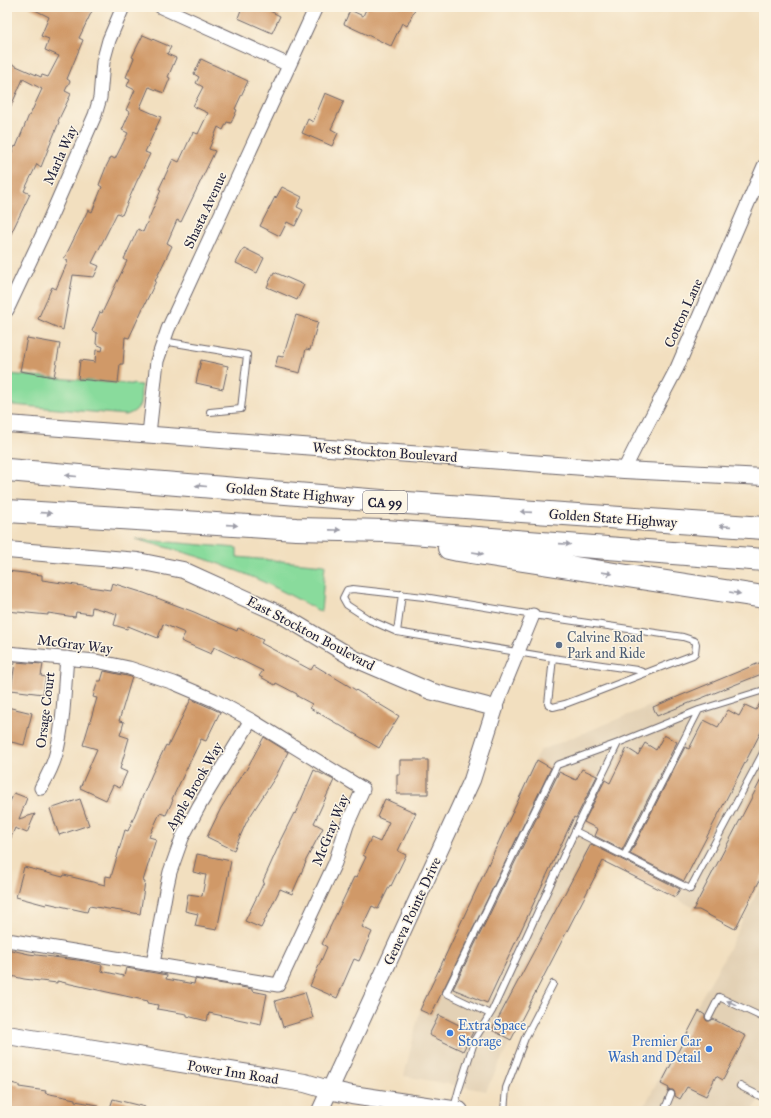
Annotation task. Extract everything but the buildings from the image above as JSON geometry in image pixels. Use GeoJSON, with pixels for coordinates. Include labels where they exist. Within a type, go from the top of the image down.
{"type":"FeatureCollection","features":[{"type":"Feature","properties":{"kind":"highway","name":"Golden State Highway"},"geometry":{"type":"LineString","coordinates":[[7,470],[393,502],[764,528]]}},
{"type":"Feature","properties":{"kind":"highway","name":"CA 99"},"geometry":{"type":"LineString","coordinates":[[7,511],[296,529],[386,531],[764,560]]}},
{"type":"Feature","properties":{"kind":"highway"},"geometry":{"type":"LineString","coordinates":[[386,531],[458,550],[764,597]]}},
{"type":"Feature","properties":{"kind":"main road","name":"Power Inn Road"},"geometry":{"type":"LineString","coordinates":[[7,1035],[305,1083],[329,1090],[414,1107],[457,1110]]}},
{"type":"Feature","properties":{"kind":"street","name":"Marla Way"},"geometry":{"type":"LineString","coordinates":[[7,310],[47,226],[95,115],[100,98],[103,62],[109,40],[123,7]]}},
{"type":"Feature","properties":{"kind":"street"},"geometry":{"type":"LineString","coordinates":[[161,7],[289,66]]}},
{"type":"Feature","properties":{"kind":"street","name":"Shasta Avenue"},"geometry":{"type":"LineString","coordinates":[[149,434],[157,361],[168,329],[316,7]]}},
{"type":"Feature","properties":{"kind":"street","name":"Cotton Lane"},"geometry":{"type":"LineString","coordinates":[[624,470],[677,368],[764,166]]}},
{"type":"Feature","properties":{"kind":"street","name":"West Stockton Boulevard"},"geometry":{"type":"LineString","coordinates":[[7,424],[624,470],[764,478]]}},
{"type":"Feature","properties":{"kind":"street","name":"East Stockton Boulevard"},"geometry":{"type":"LineString","coordinates":[[7,550],[138,561],[183,570],[280,614],[353,658],[430,691],[495,708]]}},
{"type":"Feature","properties":{"kind":"street"},"geometry":{"type":"LineString","coordinates":[[495,708],[533,615]]}},
{"type":"Feature","properties":{"kind":"street","name":"McGray Way"},"geometry":{"type":"LineString","coordinates":[[7,653],[96,661],[113,664],[174,683],[214,700],[251,720],[363,790],[347,825],[335,863],[278,985],[7,940]]}},
{"type":"Feature","properties":{"kind":"street","name":"Orsage Court"},"geometry":{"type":"LineString","coordinates":[[41,788],[56,755],[59,740],[67,658]]}},
{"type":"Feature","properties":{"kind":"street","name":"Geneva Pointe Drive"},"geometry":{"type":"LineString","coordinates":[[320,1111],[472,780],[495,708]]}},
{"type":"Feature","properties":{"kind":"street","name":"Apple Brook Way"},"geometry":{"type":"LineString","coordinates":[[153,964],[168,878],[182,838],[199,806],[251,720]]}},
{"type":"Feature","properties":{"kind":"lane"},"geometry":{"type":"LineString","coordinates":[[164,341],[247,355],[241,409],[210,412]]}},
{"type":"Feature","properties":{"kind":"lane"},"geometry":{"type":"LineString","coordinates":[[552,658],[548,704],[553,707],[565,704],[693,655],[695,653],[696,644],[695,641],[683,637],[402,594],[353,589],[347,590],[343,598],[347,605],[370,620],[397,632],[552,658],[637,670],[645,673]]}},
{"type":"Feature","properties":{"kind":"lane"},"geometry":{"type":"LineString","coordinates":[[397,632],[402,594]]}},
{"type":"Feature","properties":{"kind":"lane"},"geometry":{"type":"LineString","coordinates":[[490,1014],[446,993],[557,766],[699,710],[764,690]]}},
{"type":"Feature","properties":{"kind":"lane"},"geometry":{"type":"LineString","coordinates":[[624,856],[699,710]]}},
{"type":"Feature","properties":{"kind":"lane"},"geometry":{"type":"LineString","coordinates":[[457,1110],[459,1089],[475,1039],[490,1014],[575,831],[618,743]]}},
{"type":"Feature","properties":{"kind":"lane"},"geometry":{"type":"LineString","coordinates":[[575,831],[690,889],[764,751]]}},
{"type":"Feature","properties":{"kind":"lane"},"geometry":{"type":"LineString","coordinates":[[504,1111],[506,1088],[525,1038],[553,984]]}},
{"type":"Feature","properties":{"kind":"lane"},"geometry":{"type":"LineString","coordinates":[[709,1017],[719,997],[764,1018]]}},
{"type":"Feature","properties":{"kind":"lane"},"geometry":{"type":"LineString","coordinates":[[740,1086],[764,1098]]}},
{"type":"Feature","properties":{"kind":"lane"},"geometry":{"type":"LineString","coordinates":[[664,1111],[671,1094]]}},
{"type":"Feature","properties":{"kind":"shaded area"},"geometry":{"type":"Polygon","coordinates":[[[764,660],[764,873],[735,929],[603,861],[486,1091],[404,1076],[420,1010],[539,751],[764,660]]]}},
{"type":"Feature","properties":{"kind":"shaded area"},"geometry":{"type":"Polygon","coordinates":[[[764,878],[764,1094],[752,1111],[642,1111],[691,1015],[722,962],[764,878]]]}},
{"type":"Feature","properties":{"kind":"green space"},"geometry":{"type":"Polygon","coordinates":[[[7,374],[141,385],[141,400],[136,410],[126,415],[13,405],[7,402],[7,374]]]}},
{"type":"Feature","properties":{"kind":"green space"},"geometry":{"type":"Polygon","coordinates":[[[135,539],[237,548],[237,557],[325,565],[321,612],[244,573],[196,556],[135,539]]]}},
{"type":"Feature","properties":{"kind":"place","name":"Calvine Road Park and Ride"},"geometry":{"type":"Point","coordinates":[559,645]}},
{"type":"Feature","properties":{"kind":"place","name":"Extra Space Storage"},"geometry":{"type":"Point","coordinates":[450,1033]}},
{"type":"Feature","properties":{"kind":"place","name":"Premier Car Wash and Detail"},"geometry":{"type":"Point","coordinates":[709,1049]}}]}
